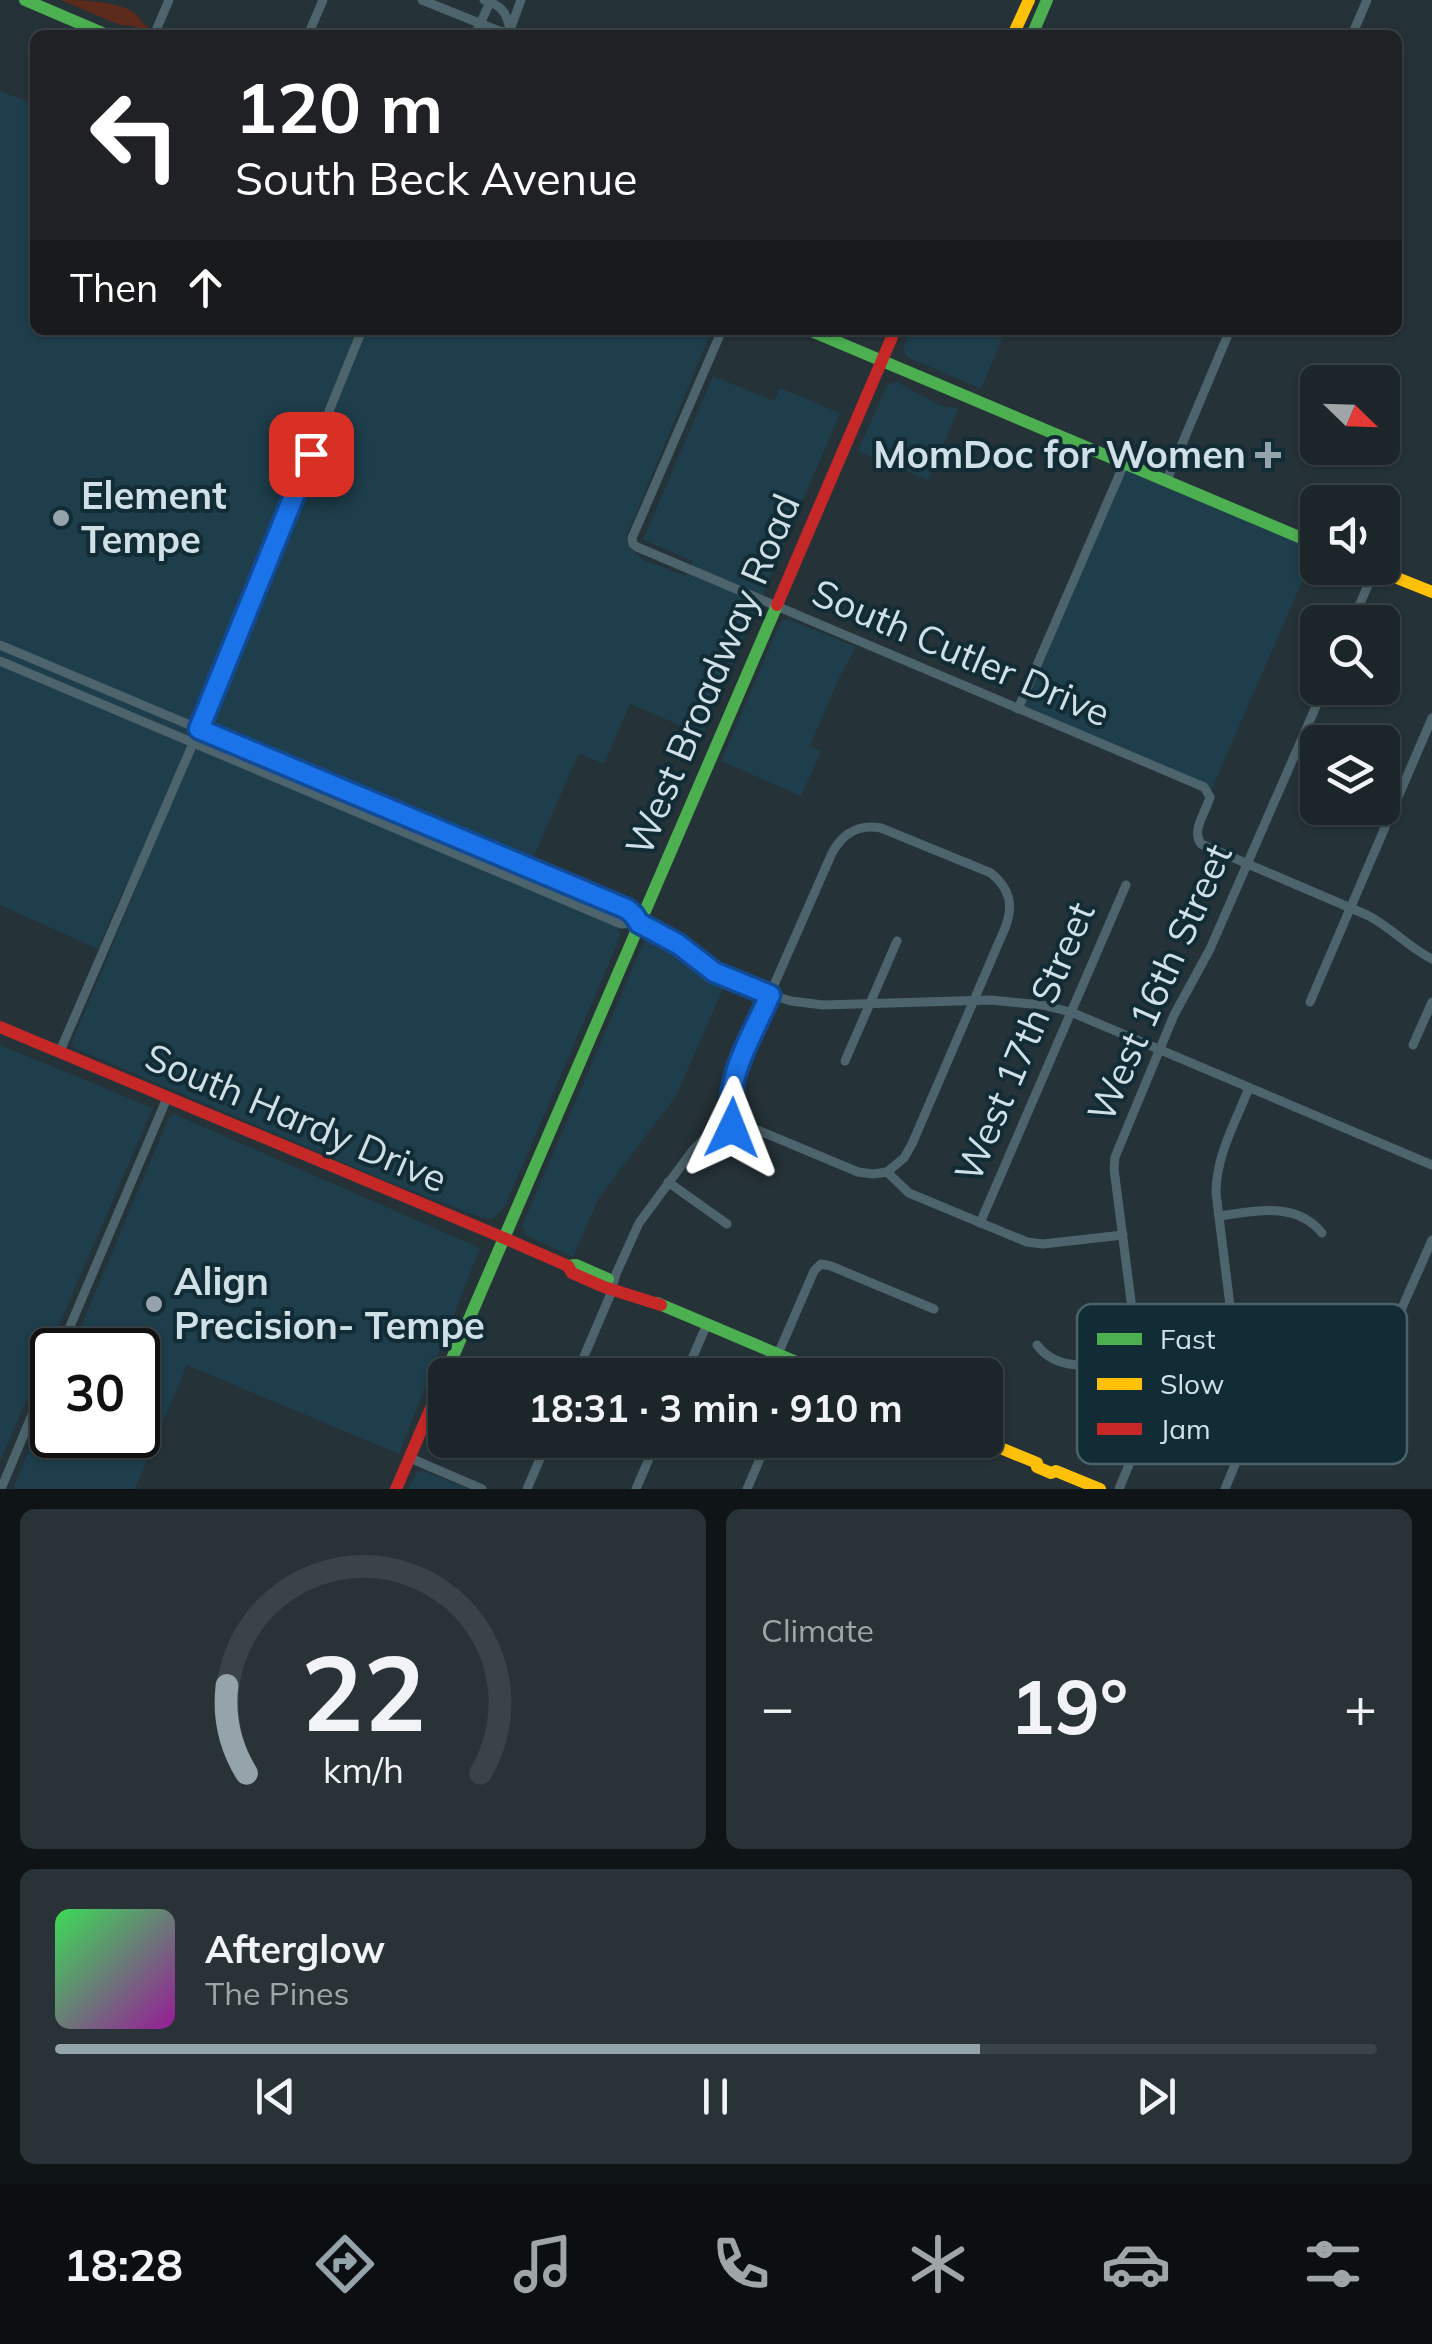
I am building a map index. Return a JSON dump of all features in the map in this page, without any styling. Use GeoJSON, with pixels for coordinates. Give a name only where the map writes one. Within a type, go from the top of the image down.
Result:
{"type":"FeatureCollection","features":[{"type":"Feature","properties":{"kind":"main road"},"geometry":{"type":"LineString","coordinates":[[25,0],[94,30]]}},
{"type":"Feature","properties":{"kind":"main road"},"geometry":{"type":"LineString","coordinates":[[1015,30],[1028,0]]}},
{"type":"Feature","properties":{"kind":"main road"},"geometry":{"type":"LineString","coordinates":[[1034,30],[1047,0]]}},
{"type":"Feature","properties":{"kind":"main road"},"geometry":{"type":"LineString","coordinates":[[820,335],[1300,538]]}},
{"type":"Feature","properties":{"kind":"main road","name":"West Broadway Road"},"geometry":{"type":"LineString","coordinates":[[452,1358],[893,335]]}},
{"type":"Feature","properties":{"kind":"main road"},"geometry":{"type":"LineString","coordinates":[[1400,579],[1432,592]]}},
{"type":"Feature","properties":{"kind":"main road","name":"South Hardy Drive"},"geometry":{"type":"LineString","coordinates":[[0,1027],[504,1238],[638,1301],[660,1305],[783,1358]]}},
{"type":"Feature","properties":{"kind":"main road","name":"West Broadway Road"},"geometry":{"type":"LineString","coordinates":[[396,1489],[428,1415]]}},
{"type":"Feature","properties":{"kind":"main road"},"geometry":{"type":"LineString","coordinates":[[1003,1449],[1037,1464],[1040,1461],[1100,1489]]}},
{"type":"Feature","properties":{"kind":"street"},"geometry":{"type":"LineString","coordinates":[[156,30],[169,0]]}},
{"type":"Feature","properties":{"kind":"street"},"geometry":{"type":"LineString","coordinates":[[310,30],[323,0]]}},
{"type":"Feature","properties":{"kind":"street"},"geometry":{"type":"LineString","coordinates":[[422,0],[497,30]]}},
{"type":"Feature","properties":{"kind":"street"},"geometry":{"type":"LineString","coordinates":[[477,30],[488,0],[507,15],[511,30]]}},
{"type":"Feature","properties":{"kind":"street"},"geometry":{"type":"LineString","coordinates":[[513,30],[521,0]]}},
{"type":"Feature","properties":{"kind":"street"},"geometry":{"type":"LineString","coordinates":[[1354,30],[1367,0]]}},
{"type":"Feature","properties":{"kind":"street"},"geometry":{"type":"LineString","coordinates":[[60,1051],[199,729],[360,335]]}},
{"type":"Feature","properties":{"kind":"street","name":"South Cutler Drive"},"geometry":{"type":"LineString","coordinates":[[720,335],[632,538],[633,544],[1200,785],[1210,793],[1197,839],[1204,846],[1247,864]]}},
{"type":"Feature","properties":{"kind":"street"},"geometry":{"type":"LineString","coordinates":[[1166,482],[1228,335]]}},
{"type":"Feature","properties":{"kind":"street"},"geometry":{"type":"LineString","coordinates":[[1018,709],[1124,464]]}},
{"type":"Feature","properties":{"kind":"street"},"geometry":{"type":"LineString","coordinates":[[0,645],[627,909],[639,923],[678,944],[714,972],[770,995],[810,1004],[1024,1002],[1071,1012],[1432,1165]]}},
{"type":"Feature","properties":{"kind":"street"},"geometry":{"type":"LineString","coordinates":[[0,661],[621,924],[639,923]]}},
{"type":"Feature","properties":{"kind":"street","name":"West 16th Street"},"geometry":{"type":"LineString","coordinates":[[1131,1304],[1115,1157],[1183,996],[1207,956],[1317,705]]}},
{"type":"Feature","properties":{"kind":"street"},"geometry":{"type":"LineString","coordinates":[[1310,1002],[1432,718]]}},
{"type":"Feature","properties":{"kind":"street"},"geometry":{"type":"LineString","coordinates":[[583,1358],[640,1223],[698,1144],[717,1132],[748,1128],[858,1172],[888,1172],[898,1164],[908,1152],[1008,922],[1013,890],[984,870],[875,826],[854,825],[832,853],[732,1083],[732,1128]]}},
{"type":"Feature","properties":{"kind":"street"},"geometry":{"type":"LineString","coordinates":[[1247,864],[1380,922],[1432,959]]}},
{"type":"Feature","properties":{"kind":"street","name":"West 17th Street"},"geometry":{"type":"LineString","coordinates":[[980,1223],[1126,885]]}},
{"type":"Feature","properties":{"kind":"street"},"geometry":{"type":"LineString","coordinates":[[846,1060],[897,941]]}},
{"type":"Feature","properties":{"kind":"street"},"geometry":{"type":"LineString","coordinates":[[1413,1045],[1432,1002]]}},
{"type":"Feature","properties":{"kind":"street"},"geometry":{"type":"LineString","coordinates":[[1230,1304],[1216,1186],[1219,1163],[1249,1088]]}},
{"type":"Feature","properties":{"kind":"street"},"geometry":{"type":"LineString","coordinates":[[69,1328],[167,1098]]}},
{"type":"Feature","properties":{"kind":"street"},"geometry":{"type":"LineString","coordinates":[[888,1172],[909,1193],[1027,1242],[1123,1235]]}},
{"type":"Feature","properties":{"kind":"street"},"geometry":{"type":"LineString","coordinates":[[668,1182],[727,1224]]}},
{"type":"Feature","properties":{"kind":"street"},"geometry":{"type":"LineString","coordinates":[[1219,1216],[1282,1210],[1306,1218],[1322,1233]]}},
{"type":"Feature","properties":{"kind":"street"},"geometry":{"type":"LineString","coordinates":[[1404,1304],[1432,1240]]}},
{"type":"Feature","properties":{"kind":"street"},"geometry":{"type":"LineString","coordinates":[[778,1354],[821,1264],[934,1309]]}},
{"type":"Feature","properties":{"kind":"street"},"geometry":{"type":"LineString","coordinates":[[693,1358],[707,1324]]}},
{"type":"Feature","properties":{"kind":"street"},"geometry":{"type":"LineString","coordinates":[[1037,1345],[1051,1360],[1077,1364]]}},
{"type":"Feature","properties":{"kind":"street"},"geometry":{"type":"LineString","coordinates":[[1,1489],[30,1420]]}},
{"type":"Feature","properties":{"kind":"street"},"geometry":{"type":"LineString","coordinates":[[410,1458],[482,1489]]}},
{"type":"Feature","properties":{"kind":"street"},"geometry":{"type":"LineString","coordinates":[[527,1489],[540,1458]]}},
{"type":"Feature","properties":{"kind":"street"},"geometry":{"type":"LineString","coordinates":[[636,1489],[649,1458]]}},
{"type":"Feature","properties":{"kind":"street"},"geometry":{"type":"LineString","coordinates":[[747,1489],[760,1458]]}},
{"type":"Feature","properties":{"kind":"street","name":"West 16th Street"},"geometry":{"type":"LineString","coordinates":[[1119,1489],[1129,1464]]}},
{"type":"Feature","properties":{"kind":"street"},"geometry":{"type":"LineString","coordinates":[[1225,1489],[1234,1464]]}},
{"type":"Feature","properties":{"kind":"shaded area"},"geometry":{"type":"Polygon","coordinates":[[[61,0],[117,5],[133,12],[150,28],[120,25],[61,0]]]}},
{"type":"Feature","properties":{"kind":"shaded area"},"geometry":{"type":"Polygon","coordinates":[[[0,91],[30,103],[30,335],[710,335],[627,535],[627,544],[643,560],[686,576],[693,561],[643,540],[713,376],[774,401],[780,388],[840,413],[703,735],[630,704],[604,764],[579,753],[530,865],[475,843],[468,862],[614,924],[620,937],[506,1204],[493,1219],[394,1184],[74,1048],[72,1042],[137,886],[126,883],[98,949],[0,905],[0,91]]]}},
{"type":"Feature","properties":{"kind":"shaded area"},"geometry":{"type":"Polygon","coordinates":[[[908,335],[1004,335],[981,389],[907,357],[903,349],[908,335]]]}},
{"type":"Feature","properties":{"kind":"shaded area"},"geometry":{"type":"Polygon","coordinates":[[[897,382],[941,406],[959,408],[928,480],[858,451],[886,387],[897,382]]]}},
{"type":"Feature","properties":{"kind":"shaded area"},"geometry":{"type":"Polygon","coordinates":[[[1124,464],[1300,541],[1301,585],[1210,793],[1018,709],[1124,464]]]}},
{"type":"Feature","properties":{"kind":"shaded area"},"geometry":{"type":"Polygon","coordinates":[[[788,619],[856,647],[810,746],[821,751],[801,796],[721,761],[779,626],[788,619]]]}},
{"type":"Feature","properties":{"kind":"shaded area"},"geometry":{"type":"Polygon","coordinates":[[[653,937],[705,973],[726,982],[676,1096],[599,1198],[573,1257],[527,1236],[522,1226],[643,944],[653,937]]]}},
{"type":"Feature","properties":{"kind":"shaded area"},"geometry":{"type":"Polygon","coordinates":[[[0,1045],[153,1108],[58,1328],[30,1328],[30,1392],[0,1461],[0,1045]]]}},
{"type":"Feature","properties":{"kind":"shaded area"},"geometry":{"type":"Polygon","coordinates":[[[174,1114],[480,1248],[437,1358],[428,1358],[428,1380],[399,1454],[187,1365],[160,1429],[160,1328],[80,1328],[169,1117],[174,1114]]]}},
{"type":"Feature","properties":{"kind":"shaded area"},"geometry":{"type":"Polygon","coordinates":[[[30,1448],[30,1458],[148,1458],[135,1489],[13,1489],[30,1448]]]}},
{"type":"Feature","properties":{"kind":"shaded area"},"geometry":{"type":"Polygon","coordinates":[[[417,1472],[469,1489],[408,1489],[417,1472]]]}},
{"type":"Feature","properties":{"kind":"traffic: fast"},"geometry":{"type":"LineString","coordinates":[[25,0],[95,30]]}},
{"type":"Feature","properties":{"kind":"traffic: fast"},"geometry":{"type":"LineString","coordinates":[[1034,30],[1047,0]]}},
{"type":"Feature","properties":{"kind":"traffic: fast"},"geometry":{"type":"LineString","coordinates":[[821,335],[1300,537]]}},
{"type":"Feature","properties":{"kind":"traffic: fast"},"geometry":{"type":"LineString","coordinates":[[452,1358],[777,605]]}},
{"type":"Feature","properties":{"kind":"traffic: fast"},"geometry":{"type":"LineString","coordinates":[[568,1266],[576,1265],[608,1279]]}},
{"type":"Feature","properties":{"kind":"traffic: fast"},"geometry":{"type":"LineString","coordinates":[[657,1303],[787,1358]]}},
{"type":"Feature","properties":{"kind":"traffic: slow"},"geometry":{"type":"LineString","coordinates":[[1015,30],[1029,0]]}},
{"type":"Feature","properties":{"kind":"traffic: slow"},"geometry":{"type":"LineString","coordinates":[[1400,579],[1432,592]]}},
{"type":"Feature","properties":{"kind":"traffic: slow"},"geometry":{"type":"LineString","coordinates":[[1003,1449],[1051,1473],[1056,1471],[1100,1489]]}},
{"type":"Feature","properties":{"kind":"traffic: jam"},"geometry":{"type":"LineString","coordinates":[[777,605],[893,335]]}},
{"type":"Feature","properties":{"kind":"traffic: jam"},"geometry":{"type":"LineString","coordinates":[[0,1027],[504,1238],[568,1266],[572,1273],[604,1287],[661,1305]]}},
{"type":"Feature","properties":{"kind":"traffic: jam"},"geometry":{"type":"LineString","coordinates":[[396,1489],[428,1415]]}},
{"type":"Feature","properties":{"kind":"place","name":"MomDoc for Women"},"geometry":{"type":"Point","coordinates":[1268,455]}},
{"type":"Feature","properties":{"kind":"place","name":"Element Tempe"},"geometry":{"type":"Point","coordinates":[61,518]}},
{"type":"Feature","properties":{"kind":"place","name":"Align Precision- Tempe"},"geometry":{"type":"Point","coordinates":[154,1304]}},
{"type":"Feature","properties":{"kind":"route"},"geometry":{"type":"LineString","coordinates":[[311,454],[199,729],[627,909],[639,923],[678,944],[714,972],[770,995],[732,1083],[732,1128]]}}]}
